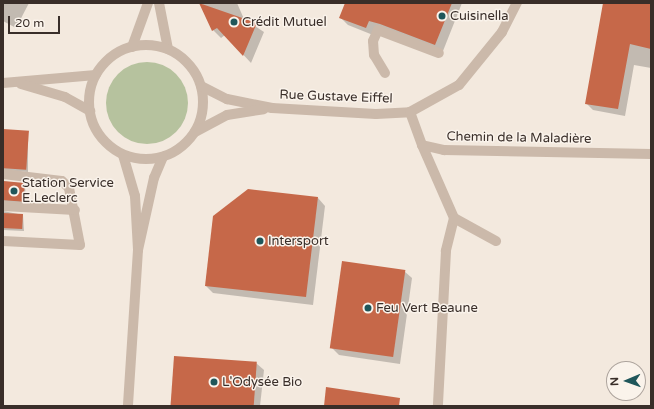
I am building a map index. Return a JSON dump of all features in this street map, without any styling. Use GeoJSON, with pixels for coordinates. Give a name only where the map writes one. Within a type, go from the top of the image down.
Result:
{"type":"FeatureCollection","features":[{"type":"Feature","properties":{"kind":"street"},"geometry":{"type":"LineString","coordinates":[[132,47],[148,3]]}},
{"type":"Feature","properties":{"kind":"street"},"geometry":{"type":"LineString","coordinates":[[159,3],[168,50]]}},
{"type":"Feature","properties":{"kind":"street","name":"Rue Gustave Eiffel"},"geometry":{"type":"LineString","coordinates":[[201,86],[227,99],[272,108],[376,114],[410,112],[458,86],[502,32],[517,3]]}},
{"type":"Feature","properties":{"kind":"street"},"geometry":{"type":"LineString","coordinates":[[385,73],[374,55],[373,41],[378,30],[439,53]]}},
{"type":"Feature","properties":{"kind":"street"},"geometry":{"type":"LineString","coordinates":[[150,45],[168,50],[183,58],[201,86],[201,117],[195,132],[181,147],[163,157],[150,159],[123,155],[101,137],[90,111],[90,92],[96,75],[118,53],[132,47],[150,45]]}},
{"type":"Feature","properties":{"kind":"street"},"geometry":{"type":"LineString","coordinates":[[3,83],[21,84],[96,75]]}},
{"type":"Feature","properties":{"kind":"street"},"geometry":{"type":"LineString","coordinates":[[21,84],[65,97],[90,111]]}},
{"type":"Feature","properties":{"kind":"street","name":"Rue Gustave Eiffel"},"geometry":{"type":"LineString","coordinates":[[195,132],[227,114],[272,108]]}},
{"type":"Feature","properties":{"kind":"street"},"geometry":{"type":"LineString","coordinates":[[410,112],[422,145],[454,218],[446,251],[438,406]]}},
{"type":"Feature","properties":{"kind":"street","name":"Chemin de la Maladière"},"geometry":{"type":"LineString","coordinates":[[422,145],[444,150],[651,154]]}},
{"type":"Feature","properties":{"kind":"street"},"geometry":{"type":"LineString","coordinates":[[123,155],[136,196],[138,250],[128,406]]}},
{"type":"Feature","properties":{"kind":"street"},"geometry":{"type":"LineString","coordinates":[[138,250],[154,178],[163,157]]}},
{"type":"Feature","properties":{"kind":"street"},"geometry":{"type":"LineString","coordinates":[[3,174],[62,181],[69,188],[75,210],[80,245],[3,241]]}},
{"type":"Feature","properties":{"kind":"street"},"geometry":{"type":"LineString","coordinates":[[3,206],[75,210]]}},
{"type":"Feature","properties":{"kind":"street"},"geometry":{"type":"LineString","coordinates":[[454,218],[496,241]]}},
{"type":"Feature","properties":{"kind":"green space"},"geometry":{"type":"Polygon","coordinates":[[[139,62],[155,62],[170,69],[181,80],[188,95],[188,111],[185,119],[176,132],[163,141],[155,144],[139,144],[124,137],[113,126],[106,111],[106,95],[113,80],[124,69],[139,62]]]}},
{"type":"Feature","properties":{"kind":"building"},"geometry":{"type":"Polygon","coordinates":[[[199,3],[257,23],[243,56],[217,28],[212,31],[199,3]]]}},
{"type":"Feature","properties":{"kind":"building"},"geometry":{"type":"Polygon","coordinates":[[[345,3],[452,3],[435,45],[380,24],[369,21],[366,28],[339,18],[345,3]]]}},
{"type":"Feature","properties":{"kind":"building"},"geometry":{"type":"Polygon","coordinates":[[[603,3],[651,3],[651,49],[630,44],[618,109],[585,104],[603,3]]]}},
{"type":"Feature","properties":{"kind":"building"},"geometry":{"type":"Polygon","coordinates":[[[3,129],[29,131],[26,170],[3,168],[3,129]]]}},
{"type":"Feature","properties":{"kind":"building"},"geometry":{"type":"Polygon","coordinates":[[[3,181],[25,183],[23,202],[3,200],[3,181]]]}},
{"type":"Feature","properties":{"kind":"building"},"geometry":{"type":"Polygon","coordinates":[[[248,189],[318,197],[306,297],[205,286],[213,216],[248,189]]]}},
{"type":"Feature","properties":{"kind":"building"},"geometry":{"type":"Polygon","coordinates":[[[3,213],[23,214],[22,229],[3,228],[3,213]]]}},
{"type":"Feature","properties":{"kind":"building"},"geometry":{"type":"Polygon","coordinates":[[[342,261],[405,270],[393,357],[330,348],[342,261]]]}},
{"type":"Feature","properties":{"kind":"building"},"geometry":{"type":"Polygon","coordinates":[[[174,356],[257,362],[254,406],[171,406],[174,356]]]}},
{"type":"Feature","properties":{"kind":"building"},"geometry":{"type":"Polygon","coordinates":[[[326,387],[400,398],[399,406],[324,406],[326,387]]]}},
{"type":"Feature","properties":{"kind":"place","name":"Cuisinella"},"geometry":{"type":"Point","coordinates":[442,16]}},
{"type":"Feature","properties":{"kind":"place","name":"Crédit Mutuel"},"geometry":{"type":"Point","coordinates":[234,22]}},
{"type":"Feature","properties":{"kind":"place","name":"Station Service E.Leclerc"},"geometry":{"type":"Point","coordinates":[14,191]}},
{"type":"Feature","properties":{"kind":"place","name":"Intersport"},"geometry":{"type":"Point","coordinates":[260,241]}},
{"type":"Feature","properties":{"kind":"place","name":"Feu Vert Beaune"},"geometry":{"type":"Point","coordinates":[368,308]}},
{"type":"Feature","properties":{"kind":"place","name":"L'Odysée Bio"},"geometry":{"type":"Point","coordinates":[214,382]}}]}
